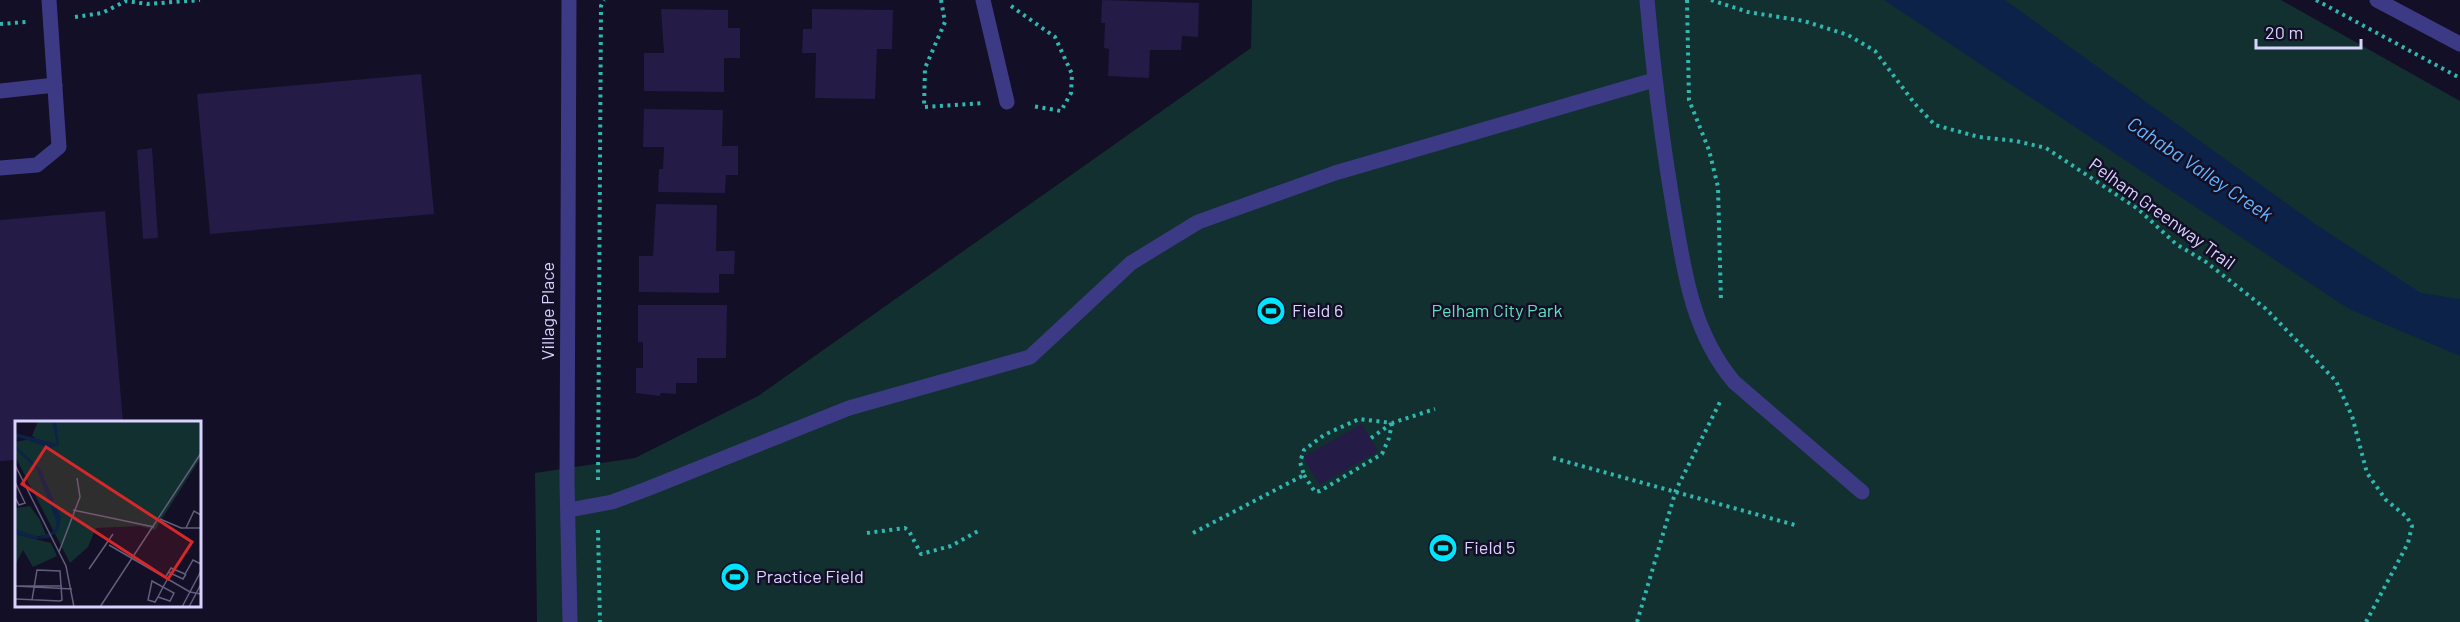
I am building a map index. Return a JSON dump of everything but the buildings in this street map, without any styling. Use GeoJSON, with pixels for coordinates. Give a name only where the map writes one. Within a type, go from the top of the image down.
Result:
{"type":"FeatureCollection","features":[{"type":"Feature","properties":{"kind":"street"},"geometry":{"type":"LineString","coordinates":[[0,168],[37,165],[59,147],[49,0]]}},
{"type":"Feature","properties":{"kind":"street","name":"Village Place"},"geometry":{"type":"LineString","coordinates":[[569,0],[570,622]]}},
{"type":"Feature","properties":{"kind":"street"},"geometry":{"type":"LineString","coordinates":[[983,0],[1007,102]]}},
{"type":"Feature","properties":{"kind":"street"},"geometry":{"type":"LineString","coordinates":[[1647,0],[1654,80],[1687,292],[1703,331],[1721,366],[1734,382],[1862,492]]}},
{"type":"Feature","properties":{"kind":"street"},"geometry":{"type":"LineString","coordinates":[[2377,0],[2460,44]]}},
{"type":"Feature","properties":{"kind":"street"},"geometry":{"type":"LineString","coordinates":[[569,510],[647,489],[849,408],[1030,357],[1131,263],[1198,222],[1335,173],[1654,80]]}},
{"type":"Feature","properties":{"kind":"street"},"geometry":{"type":"LineString","coordinates":[[0,91],[55,85]]}},
{"type":"Feature","properties":{"kind":"path"},"geometry":{"type":"LineString","coordinates":[[0,24],[102,13],[126,1],[147,4],[200,0]]}},
{"type":"Feature","properties":{"kind":"path"},"geometry":{"type":"LineString","coordinates":[[600,622],[598,504],[601,6],[604,0]]}},
{"type":"Feature","properties":{"kind":"path","name":"Pelham Greenway Trail"},"geometry":{"type":"LineString","coordinates":[[1711,0],[1748,12],[1804,21],[1848,35],[1875,51],[1935,125],[1978,137],[2016,141],[2046,148],[2138,209],[2176,244],[2206,261],[2266,309],[2336,381],[2352,416],[2367,473],[2386,500],[2407,517],[2412,526],[2408,543],[2366,622]]}},
{"type":"Feature","properties":{"kind":"path"},"geometry":{"type":"LineString","coordinates":[[2316,0],[2460,78]]}},
{"type":"Feature","properties":{"kind":"path"},"geometry":{"type":"LineString","coordinates":[[1371,438],[1392,423],[1435,409]]}},
{"type":"Feature","properties":{"kind":"path"},"geometry":{"type":"LineString","coordinates":[[1359,419],[1392,423],[1382,454],[1320,491],[1315,492],[1310,488],[1300,462],[1304,450],[1324,435],[1359,419]]}},
{"type":"Feature","properties":{"kind":"path"},"geometry":{"type":"LineString","coordinates":[[1553,458],[1676,490],[1796,525]]}},
{"type":"Feature","properties":{"kind":"path"},"geometry":{"type":"LineString","coordinates":[[1193,533],[1304,475]]}},
{"type":"Feature","properties":{"kind":"path"},"geometry":{"type":"LineString","coordinates":[[867,533],[905,528],[909,531],[921,554],[951,546],[980,530]]}},
{"type":"Feature","properties":{"kind":"green space","name":"Pelham City Park"},"geometry":{"type":"Polygon","coordinates":[[[1252,0],[2281,0],[2460,101],[2460,622],[537,622],[535,473],[635,458],[758,396],[1251,48],[1252,0]]]}},
{"type":"Feature","properties":{"kind":"water","name":"Cahaba Valley Creek"},"geometry":{"type":"Polygon","coordinates":[[[1884,0],[2005,0],[2315,224],[2421,293],[2460,299],[2460,356],[2349,309],[1884,0]]]}},
{"type":"Feature","properties":{"kind":"place","name":"Field 6"},"geometry":{"type":"Point","coordinates":[1271,311]}},
{"type":"Feature","properties":{"kind":"place","name":"Field 5"},"geometry":{"type":"Point","coordinates":[1443,548]}},
{"type":"Feature","properties":{"kind":"place","name":"Practice Field"},"geometry":{"type":"Point","coordinates":[735,577]}}]}
